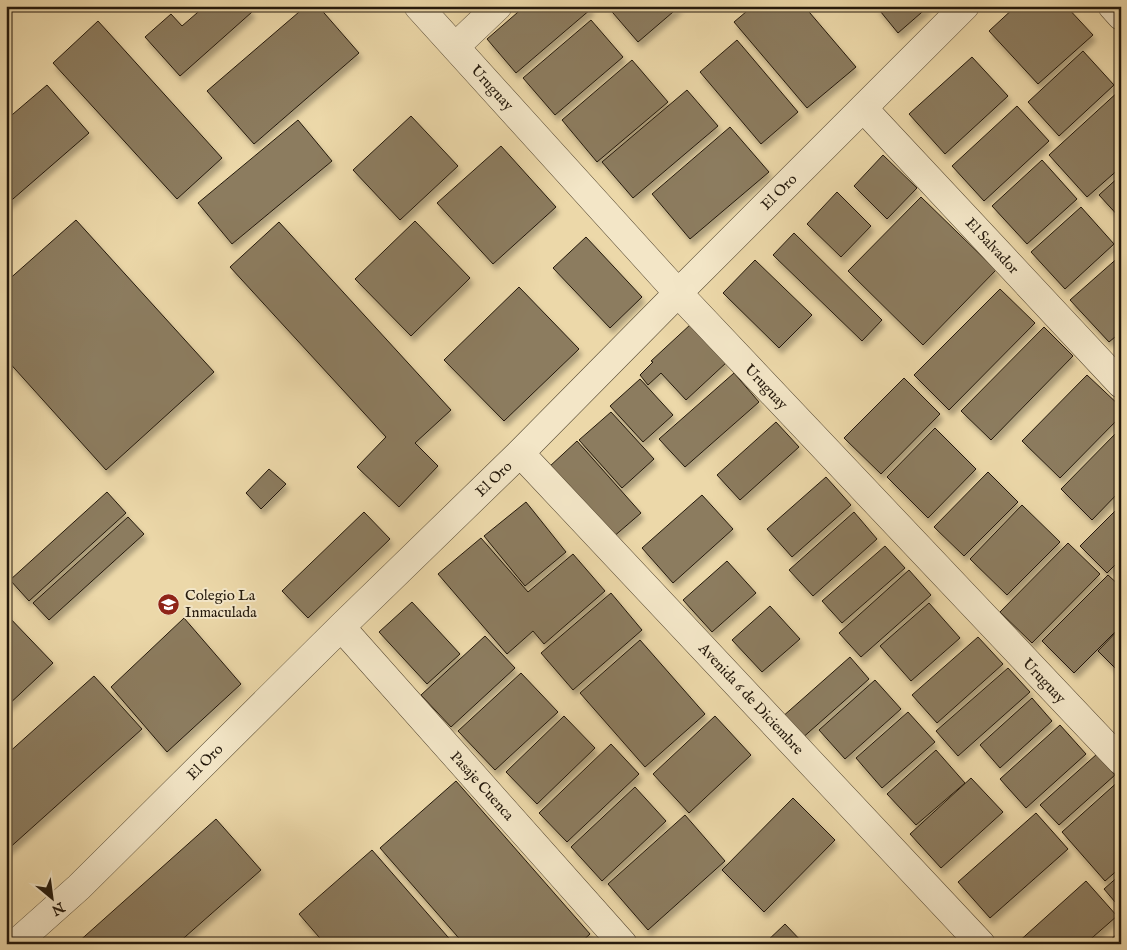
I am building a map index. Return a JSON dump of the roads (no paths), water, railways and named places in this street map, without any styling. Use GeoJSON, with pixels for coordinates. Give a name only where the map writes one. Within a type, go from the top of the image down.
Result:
{"type":"FeatureCollection","features":[{"type":"Feature","properties":{"kind":"street","name":"Uruguay"},"geometry":{"type":"LineString","coordinates":[[418,6],[678,293],[1121,762]]}},
{"type":"Feature","properties":{"kind":"street"},"geometry":{"type":"LineString","coordinates":[[455,47],[498,6]]}},
{"type":"Feature","properties":{"kind":"street","name":"El Oro"},"geometry":{"type":"LineString","coordinates":[[15,944],[79,887],[341,627],[520,454],[965,6]]}},
{"type":"Feature","properties":{"kind":"street"},"geometry":{"type":"LineString","coordinates":[[1112,6],[1121,16]]}},
{"type":"Feature","properties":{"kind":"street","name":"El Salvador"},"geometry":{"type":"LineString","coordinates":[[863,108],[1121,384]]}},
{"type":"Feature","properties":{"kind":"street","name":"Avenida 6 de Diciembre"},"geometry":{"type":"LineString","coordinates":[[520,454],[981,944]]}},
{"type":"Feature","properties":{"kind":"street","name":"Pasaje Cuenca"},"geometry":{"type":"LineString","coordinates":[[341,627],[623,944]]}},
{"type":"Feature","properties":{"kind":"place","name":"Colegio La Inmaculada"},"geometry":{"type":"Point","coordinates":[169,604]}}]}
